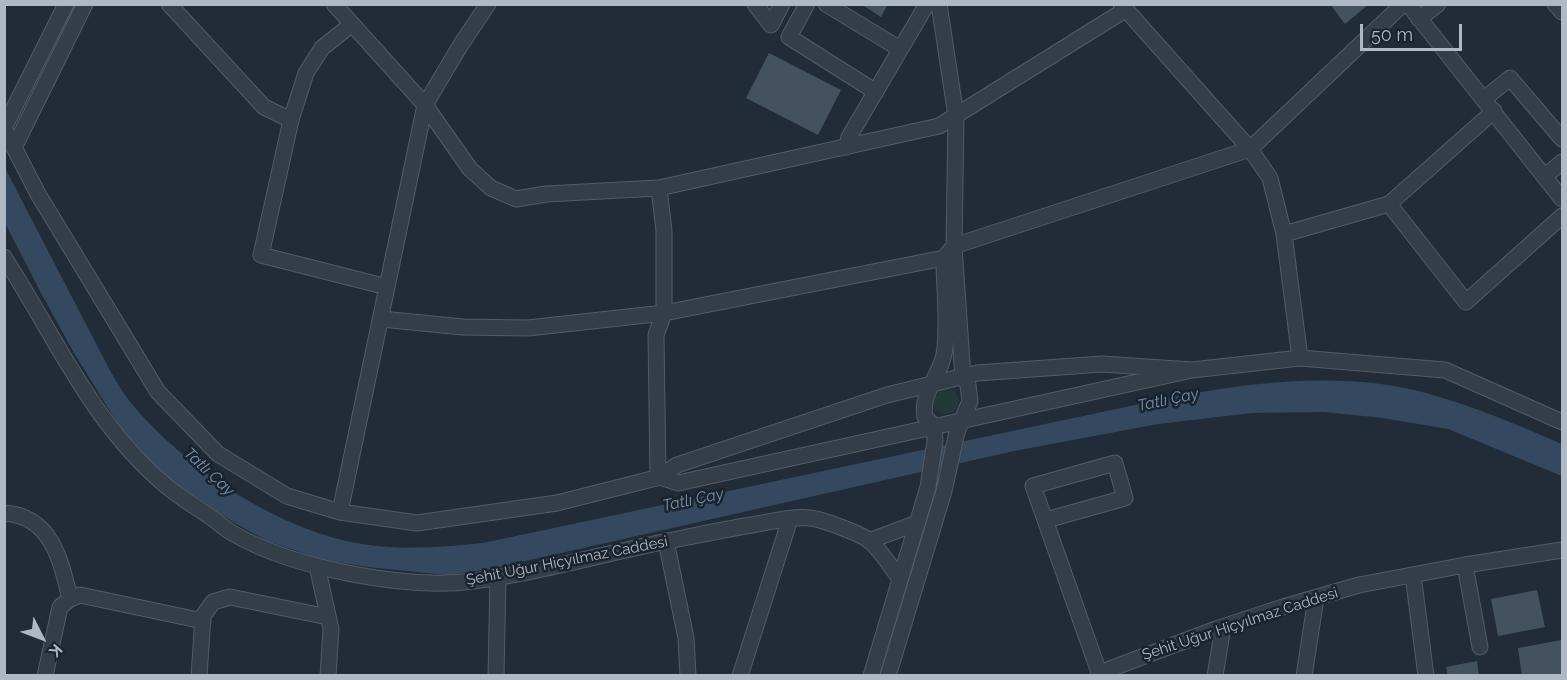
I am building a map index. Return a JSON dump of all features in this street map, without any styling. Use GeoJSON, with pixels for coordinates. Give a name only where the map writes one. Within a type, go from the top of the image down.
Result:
{"type":"FeatureCollection","features":[{"type":"Feature","properties":{"kind":"street"},"geometry":{"type":"LineString","coordinates":[[66,4],[4,128],[38,194],[158,392],[218,454],[287,496],[340,512],[417,523],[558,503],[659,478],[677,465],[887,395],[977,373],[1102,363],[1192,370]]}},
{"type":"Feature","properties":{"kind":"street"},"geometry":{"type":"LineString","coordinates":[[14,147],[85,4]]}},
{"type":"Feature","properties":{"kind":"street"},"geometry":{"type":"LineString","coordinates":[[169,4],[264,107],[291,120]]}},
{"type":"Feature","properties":{"kind":"street"},"geometry":{"type":"LineString","coordinates":[[334,4],[425,105],[470,170],[490,188],[516,198],[546,194],[659,188],[939,126],[1123,7],[1250,149],[1270,178],[1284,234],[1300,358]]}},
{"type":"Feature","properties":{"kind":"street"},"geometry":{"type":"LineString","coordinates":[[340,512],[425,105],[488,4]]}},
{"type":"Feature","properties":{"kind":"street"},"geometry":{"type":"LineString","coordinates":[[755,4],[771,24],[782,4]]}},
{"type":"Feature","properties":{"kind":"street"},"geometry":{"type":"LineString","coordinates":[[807,4],[789,37],[876,92]]}},
{"type":"Feature","properties":{"kind":"street"},"geometry":{"type":"LineString","coordinates":[[826,4],[900,49]]}},
{"type":"Feature","properties":{"kind":"street"},"geometry":{"type":"LineString","coordinates":[[847,147],[849,137],[927,4]]}},
{"type":"Feature","properties":{"kind":"street"},"geometry":{"type":"LineString","coordinates":[[888,675],[948,475],[959,427],[970,401],[968,385],[963,377],[954,246],[956,116],[939,4]]}},
{"type":"Feature","properties":{"kind":"street"},"geometry":{"type":"LineString","coordinates":[[381,319],[463,327],[528,328],[664,313],[944,258],[954,246],[1250,149],[1403,4]]}},
{"type":"Feature","properties":{"kind":"street"},"geometry":{"type":"LineString","coordinates":[[1408,4],[1563,199]]}},
{"type":"Feature","properties":{"kind":"street"},"geometry":{"type":"LineString","coordinates":[[1419,18],[1438,4]]}},
{"type":"Feature","properties":{"kind":"street"},"geometry":{"type":"LineString","coordinates":[[1555,4],[1563,12]]}},
{"type":"Feature","properties":{"kind":"street"},"geometry":{"type":"LineString","coordinates":[[352,24],[322,48],[306,73],[291,120],[261,255],[387,287]]}},
{"type":"Feature","properties":{"kind":"street"},"geometry":{"type":"LineString","coordinates":[[1484,99],[1510,78],[1563,139]]}},
{"type":"Feature","properties":{"kind":"street"},"geometry":{"type":"LineString","coordinates":[[1284,234],[1389,204],[1494,111]]}},
{"type":"Feature","properties":{"kind":"street"},"geometry":{"type":"LineString","coordinates":[[1545,176],[1563,162]]}},
{"type":"Feature","properties":{"kind":"street"},"geometry":{"type":"LineString","coordinates":[[659,188],[664,231],[664,313],[656,335],[659,478]]}},
{"type":"Feature","properties":{"kind":"street"},"geometry":{"type":"LineString","coordinates":[[1389,204],[1466,302],[1563,216]]}},
{"type":"Feature","properties":{"kind":"street","name":"Şehit Uğur Hiçyılmaz Caddesi"},"geometry":{"type":"LineString","coordinates":[[4,257],[86,395],[111,429],[144,466],[190,504],[233,534],[317,566],[387,579],[429,582],[473,581],[666,541],[790,519],[810,518],[831,524],[869,541]]}},
{"type":"Feature","properties":{"kind":"street"},"geometry":{"type":"LineString","coordinates":[[871,675],[929,476],[934,431],[925,417],[924,399],[942,364],[945,348],[944,258]]}},
{"type":"Feature","properties":{"kind":"street"},"geometry":{"type":"LineString","coordinates":[[659,478],[678,483],[959,427],[1192,370],[1300,358],[1445,370],[1563,423]]}},
{"type":"Feature","properties":{"kind":"street"},"geometry":{"type":"LineString","coordinates":[[1046,520],[1125,498],[1114,463],[1033,486],[1099,675]]}},
{"type":"Feature","properties":{"kind":"street"},"geometry":{"type":"LineString","coordinates":[[4,513],[18,514],[27,518],[50,540],[61,560],[70,599]]}},
{"type":"Feature","properties":{"kind":"street"},"geometry":{"type":"LineString","coordinates":[[740,675],[790,519]]}},
{"type":"Feature","properties":{"kind":"street"},"geometry":{"type":"LineString","coordinates":[[900,579],[869,541],[917,523]]}},
{"type":"Feature","properties":{"kind":"street"},"geometry":{"type":"LineString","coordinates":[[666,541],[686,639],[688,675]]}},
{"type":"Feature","properties":{"kind":"street","name":"Şehit Uğur Hiçyılmaz Caddesi"},"geometry":{"type":"LineString","coordinates":[[1099,675],[1223,627],[1359,585],[1563,550]]}},
{"type":"Feature","properties":{"kind":"street"},"geometry":{"type":"LineString","coordinates":[[1465,565],[1480,647]]}},
{"type":"Feature","properties":{"kind":"street"},"geometry":{"type":"LineString","coordinates":[[317,566],[331,629],[328,675]]}},
{"type":"Feature","properties":{"kind":"street"},"geometry":{"type":"LineString","coordinates":[[1413,575],[1426,675]]}},
{"type":"Feature","properties":{"kind":"street"},"geometry":{"type":"LineString","coordinates":[[496,675],[498,576]]}},
{"type":"Feature","properties":{"kind":"street"},"geometry":{"type":"LineString","coordinates":[[45,675],[60,607],[70,599],[80,596],[203,621]]}},
{"type":"Feature","properties":{"kind":"street"},"geometry":{"type":"LineString","coordinates":[[199,675],[203,616],[213,602],[230,597],[328,617]]}},
{"type":"Feature","properties":{"kind":"street"},"geometry":{"type":"LineString","coordinates":[[1304,675],[1316,598]]}},
{"type":"Feature","properties":{"kind":"street"},"geometry":{"type":"LineString","coordinates":[[1215,675],[1223,627]]}},
{"type":"Feature","properties":{"kind":"street"},"geometry":{"type":"LineString","coordinates":[[1134,675],[1138,658]]}},
{"type":"Feature","properties":{"kind":"green space"},"geometry":{"type":"Polygon","coordinates":[[[946,388],[955,392],[959,401],[955,410],[946,414],[937,410],[933,401],[937,392],[946,388]]]}},
{"type":"Feature","properties":{"kind":"water","name":"Tatlı Çay"},"geometry":{"type":"Polygon","coordinates":[[[4,166],[112,375],[131,403],[153,428],[208,474],[238,495],[270,513],[336,538],[369,545],[426,547],[483,543],[1173,397],[1236,387],[1300,381],[1363,382],[1395,386],[1444,398],[1478,410],[1562,444],[1562,476],[1448,429],[1383,418],[1324,412],[1252,413],[1158,424],[1014,451],[490,569],[446,575],[324,560],[267,541],[233,522],[169,479],[153,465],[121,429],[74,353],[5,223],[4,166]]]}},
{"type":"Feature","properties":{"kind":"building"},"geometry":{"type":"Polygon","coordinates":[[[861,4],[888,4],[881,17],[861,4]]]}},
{"type":"Feature","properties":{"kind":"building"},"geometry":{"type":"Polygon","coordinates":[[[1330,4],[1369,4],[1345,24],[1330,4]]]}},
{"type":"Feature","properties":{"kind":"building"},"geometry":{"type":"Polygon","coordinates":[[[769,53],[841,90],[818,135],[746,98],[769,53]]]}},
{"type":"Feature","properties":{"kind":"building"},"geometry":{"type":"Polygon","coordinates":[[[1537,590],[1545,627],[1498,636],[1491,599],[1537,590]]]}},
{"type":"Feature","properties":{"kind":"building"},"geometry":{"type":"Polygon","coordinates":[[[1562,640],[1562,676],[1522,676],[1518,648],[1562,640]]]}},
{"type":"Feature","properties":{"kind":"building"},"geometry":{"type":"Polygon","coordinates":[[[1477,661],[1479,676],[1448,676],[1446,667],[1477,661]]]}}]}
